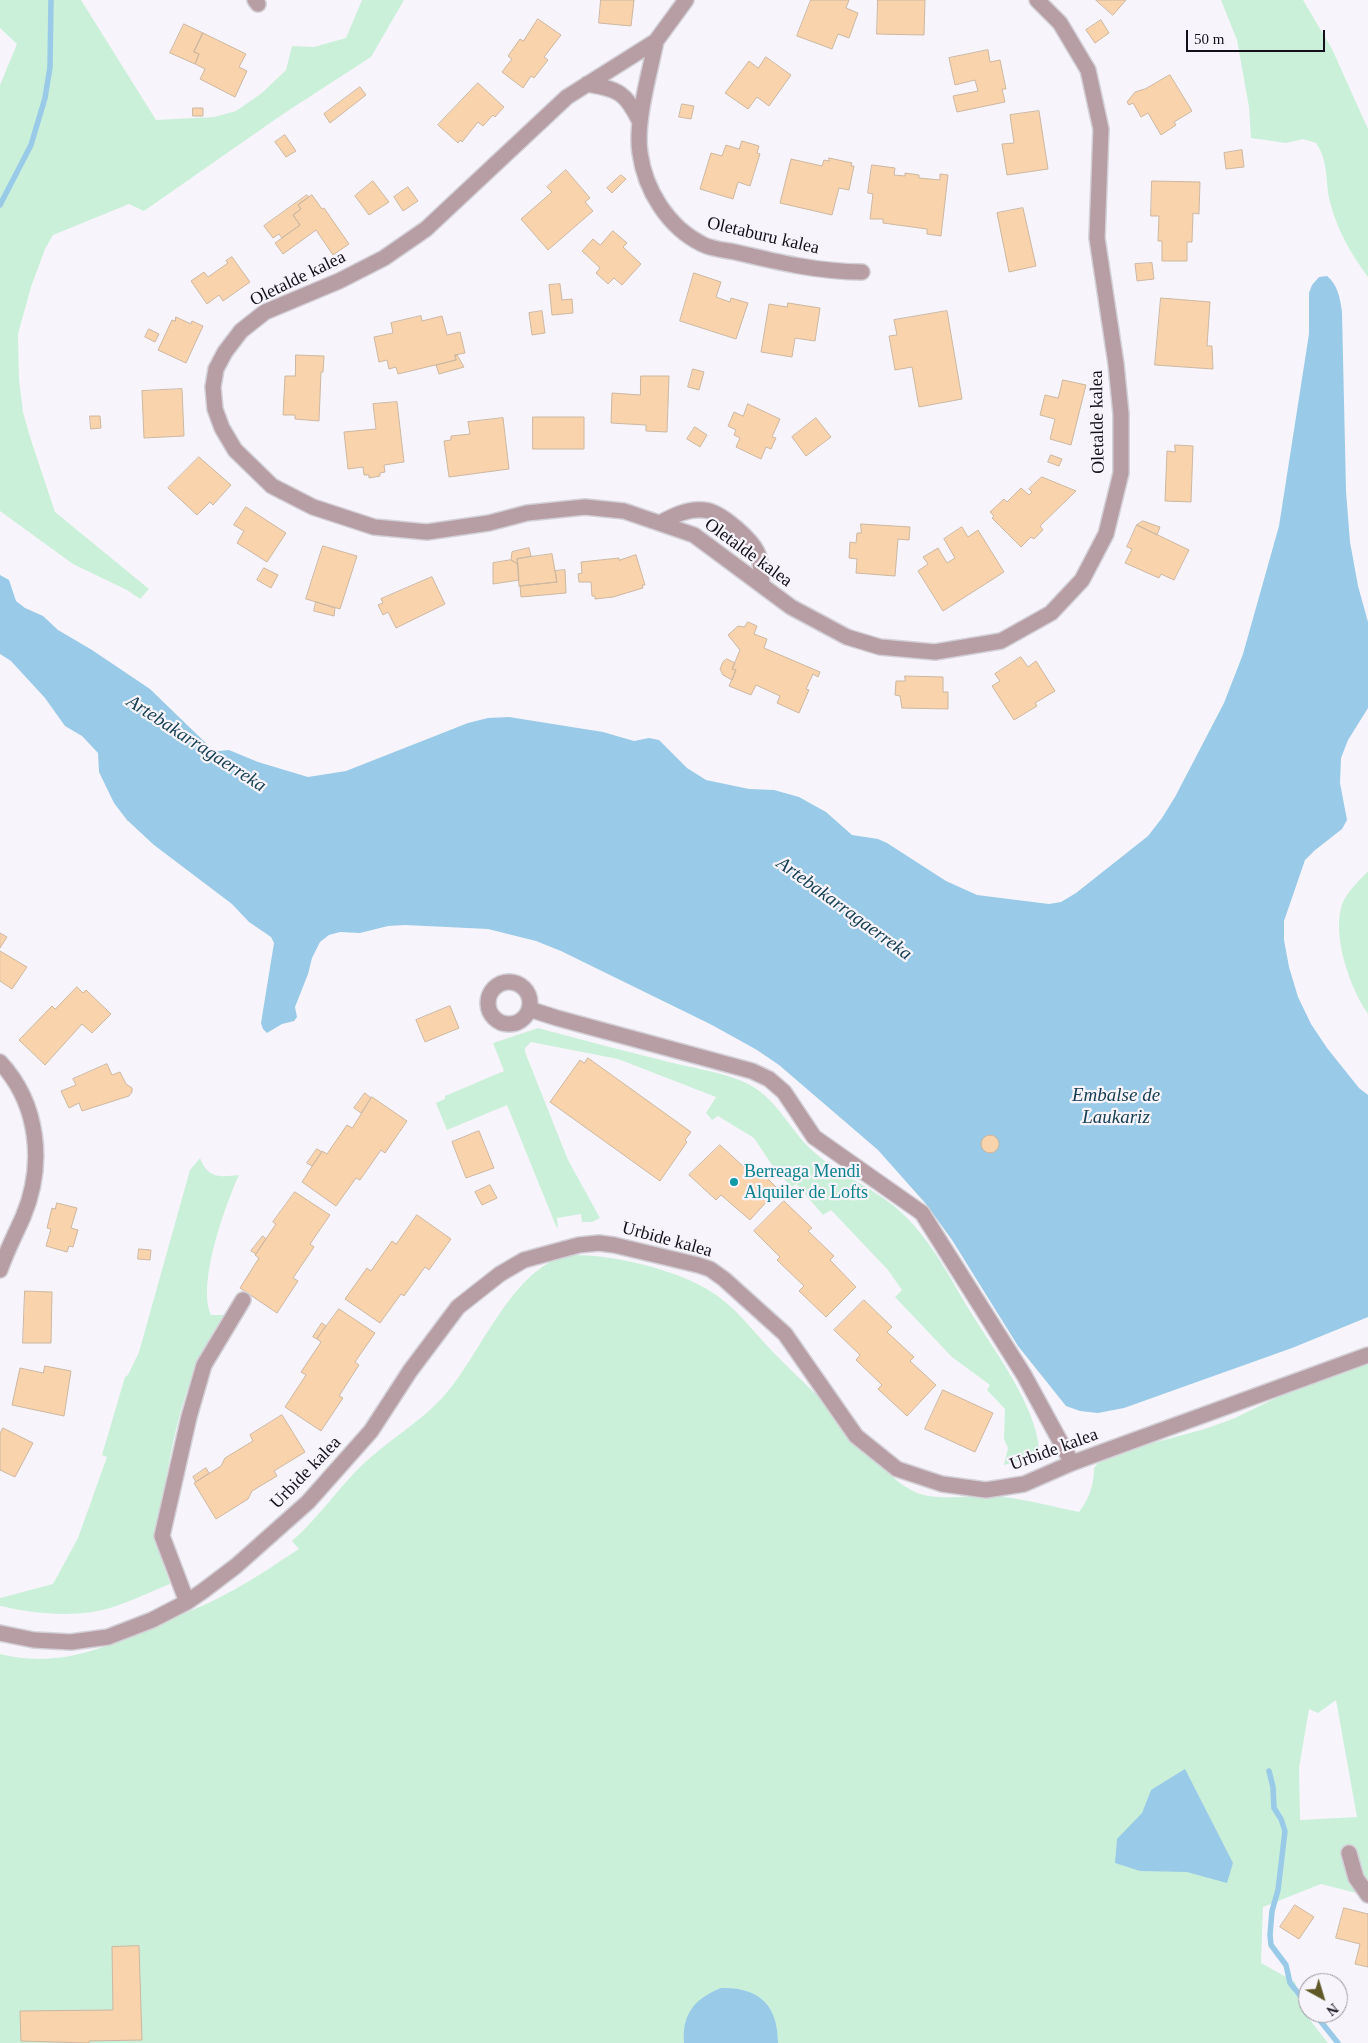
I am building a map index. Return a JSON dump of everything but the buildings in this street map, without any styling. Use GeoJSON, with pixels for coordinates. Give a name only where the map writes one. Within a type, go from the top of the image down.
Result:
{"type":"FeatureCollection","features":[{"type":"Feature","properties":{"kind":"street","name":"Oletalde kalea"},"geometry":{"type":"LineString","coordinates":[[686,0],[656,41],[567,97],[426,229],[384,258],[339,281],[265,312],[241,331],[225,352],[216,369],[213,386],[214,409],[222,428],[235,450],[272,486],[313,507],[374,527],[427,532],[489,523],[527,513],[585,507],[624,511],[694,535],[791,607],[847,637],[880,647],[935,652],[1001,641],[1051,613],[1082,580],[1106,534],[1121,472],[1121,414],[1110,317],[1097,238],[1101,128],[1088,70],[1060,23],[1037,0]]}},
{"type":"Feature","properties":{"kind":"street","name":"Oletaburu kalea"},"geometry":{"type":"LineString","coordinates":[[656,41],[640,122],[639,153],[653,196],[674,224],[702,245],[779,262],[841,272],[862,272]]}},
{"type":"Feature","properties":{"kind":"street"},"geometry":{"type":"LineString","coordinates":[[588,84],[618,91],[631,104],[640,122]]}},
{"type":"Feature","properties":{"kind":"street"},"geometry":{"type":"LineString","coordinates":[[660,523],[684,512],[705,510],[714,513],[753,544],[759,557],[762,584]]}},
{"type":"Feature","properties":{"kind":"street"},"geometry":{"type":"LineString","coordinates":[[529,1009],[752,1071],[774,1083],[788,1097],[814,1137],[922,1213],[1024,1375],[1072,1463]]}},
{"type":"Feature","properties":{"kind":"street"},"geometry":{"type":"LineString","coordinates":[[0,1062],[26,1101],[36,1137],[37,1156],[24,1216],[7,1250],[0,1270]]}},
{"type":"Feature","properties":{"kind":"street","name":"Urbide kalea"},"geometry":{"type":"LineString","coordinates":[[0,1633],[34,1640],[71,1642],[108,1637],[142,1624],[187,1602],[236,1566],[308,1502],[371,1431],[410,1371],[458,1307],[500,1274],[524,1260],[579,1245],[614,1244],[710,1269],[724,1279],[785,1334],[856,1436],[892,1466],[904,1473],[942,1484],[986,1490],[1024,1484],[1072,1463],[1368,1355]]}},
{"type":"Feature","properties":{"kind":"street"},"geometry":{"type":"LineString","coordinates":[[187,1602],[162,1536],[186,1425],[204,1365],[243,1300]]}},
{"type":"Feature","properties":{"kind":"street"},"geometry":{"type":"LineString","coordinates":[[1349,1853],[1356,1878],[1368,1895]]}},
{"type":"Feature","properties":{"kind":"green space"},"geometry":{"type":"Polygon","coordinates":[[[0,0],[81,0],[156,120],[214,117],[236,111],[262,93],[286,70],[292,46],[314,47],[346,38],[362,0],[404,0],[371,57],[283,114],[144,211],[129,204],[53,235],[45,249],[31,287],[18,334],[19,380],[23,412],[55,512],[149,589],[140,599],[127,590],[73,564],[0,511],[0,85],[17,44],[0,28],[0,0]]]}},
{"type":"Feature","properties":{"kind":"green space"},"geometry":{"type":"Polygon","coordinates":[[[1221,0],[1303,0],[1332,49],[1368,129],[1368,277],[1350,251],[1336,222],[1328,194],[1323,157],[1316,143],[1303,139],[1286,143],[1251,138],[1249,107],[1237,40],[1221,0]]]}},
{"type":"Feature","properties":{"kind":"green space"},"geometry":{"type":"Polygon","coordinates":[[[1368,871],[1368,1014],[1349,977],[1341,948],[1339,920],[1345,898],[1368,871]]]}},
{"type":"Feature","properties":{"kind":"green space"},"geometry":{"type":"Polygon","coordinates":[[[538,1028],[722,1074],[750,1085],[769,1099],[814,1152],[836,1169],[894,1206],[923,1237],[940,1261],[1022,1396],[1036,1432],[1039,1449],[1030,1458],[1004,1465],[1008,1448],[1004,1439],[1005,1409],[987,1390],[990,1385],[952,1357],[895,1297],[902,1290],[888,1270],[831,1210],[823,1215],[796,1184],[792,1187],[776,1171],[754,1138],[718,1116],[712,1120],[706,1113],[716,1097],[618,1059],[531,1042],[525,1048],[525,1052],[568,1160],[600,1218],[592,1222],[582,1222],[581,1214],[557,1218],[558,1228],[507,1105],[447,1130],[436,1103],[445,1099],[445,1096],[504,1071],[493,1043],[538,1028]]]}},
{"type":"Feature","properties":{"kind":"green space"},"geometry":{"type":"Polygon","coordinates":[[[200,1158],[207,1170],[215,1175],[239,1175],[214,1245],[208,1284],[208,1301],[211,1315],[225,1315],[212,1334],[202,1354],[185,1396],[165,1486],[160,1517],[159,1547],[170,1584],[116,1606],[87,1613],[43,1613],[0,1606],[0,1598],[53,1584],[78,1538],[107,1457],[102,1455],[125,1377],[128,1375],[139,1352],[190,1170],[200,1158]]]}},
{"type":"Feature","properties":{"kind":"green space"},"geometry":{"type":"Polygon","coordinates":[[[571,1255],[588,1255],[628,1261],[688,1279],[719,1297],[735,1311],[836,1415],[875,1459],[901,1484],[911,1490],[921,1494],[944,1497],[1004,1497],[1079,1512],[1090,1492],[1094,1468],[1098,1463],[1149,1444],[1205,1429],[1235,1418],[1317,1378],[1368,1356],[1368,1896],[1321,1884],[1263,1907],[1261,1963],[1295,1982],[1298,1997],[1298,2023],[1312,2023],[1328,2043],[0,2043],[0,1654],[43,1659],[63,1657],[83,1653],[122,1640],[234,1590],[299,1549],[292,1541],[361,1466],[423,1416],[443,1397],[457,1380],[499,1314],[532,1275],[550,1262],[571,1255]],[[1336,1700],[1318,1713],[1309,1709],[1299,1768],[1300,1820],[1357,1817],[1336,1700]]]}},
{"type":"Feature","properties":{"kind":"water","name":"Embalse de Laukariz"},"geometry":{"type":"Polygon","coordinates":[[[1327,276],[1336,288],[1342,312],[1346,491],[1350,542],[1358,586],[1368,622],[1368,708],[1348,740],[1341,758],[1340,783],[1347,820],[1342,829],[1305,860],[1284,921],[1284,940],[1289,967],[1298,997],[1311,1024],[1327,1048],[1359,1088],[1368,1095],[1368,1317],[1292,1348],[1124,1408],[1098,1413],[1080,1411],[1066,1406],[1018,1346],[952,1240],[926,1204],[878,1150],[779,1065],[757,1050],[712,1025],[561,951],[536,941],[488,929],[405,925],[388,926],[360,933],[340,932],[329,935],[320,942],[312,958],[295,1007],[297,1017],[294,1021],[282,1024],[267,1033],[261,1023],[274,943],[271,937],[249,922],[232,904],[154,845],[127,820],[114,803],[99,772],[98,753],[82,736],[65,726],[45,698],[11,661],[0,654],[0,575],[9,580],[16,601],[25,608],[43,616],[58,630],[92,650],[150,689],[213,750],[229,750],[258,762],[308,777],[346,771],[468,723],[488,718],[509,717],[603,732],[634,741],[649,738],[659,740],[687,768],[706,780],[749,789],[774,790],[799,797],[826,812],[852,835],[878,839],[887,843],[946,881],[977,895],[1049,904],[1061,902],[1076,893],[1148,836],[1175,797],[1224,703],[1243,654],[1279,526],[1309,334],[1309,293],[1312,285],[1319,277],[1327,276]]]}},
{"type":"Feature","properties":{"kind":"water"},"geometry":{"type":"Polygon","coordinates":[[[1185,1769],[1233,1863],[1227,1883],[1187,1872],[1140,1871],[1115,1863],[1117,1839],[1142,1813],[1151,1790],[1185,1769]]]}},
{"type":"Feature","properties":{"kind":"water"},"geometry":{"type":"Polygon","coordinates":[[[721,1988],[746,1991],[764,2001],[774,2018],[778,2043],[684,2043],[685,2024],[692,2009],[704,1997],[721,1988]]]}},
{"type":"Feature","properties":{"kind":"waterway","name":"Artebakarragaerreka"},"geometry":{"type":"LineString","coordinates":[[0,205],[31,145],[45,98],[50,67],[51,0]]}},
{"type":"Feature","properties":{"kind":"waterway","name":"Artebakarragaerreka"},"geometry":{"type":"LineString","coordinates":[[1269,1771],[1273,1787],[1274,1808],[1281,1819],[1285,1831],[1278,1890],[1272,1911],[1271,1945],[1286,1965],[1290,1983],[1298,1993]]}},
{"type":"Feature","properties":{"kind":"waterway","name":"Artebakarragaerreka"},"geometry":{"type":"LineString","coordinates":[[1322,2023],[1338,2043]]}},
{"type":"Feature","properties":{"kind":"place","name":"Berreaga Mendi Alquiler de Lofts"},"geometry":{"type":"Point","coordinates":[734,1182]}}]}
